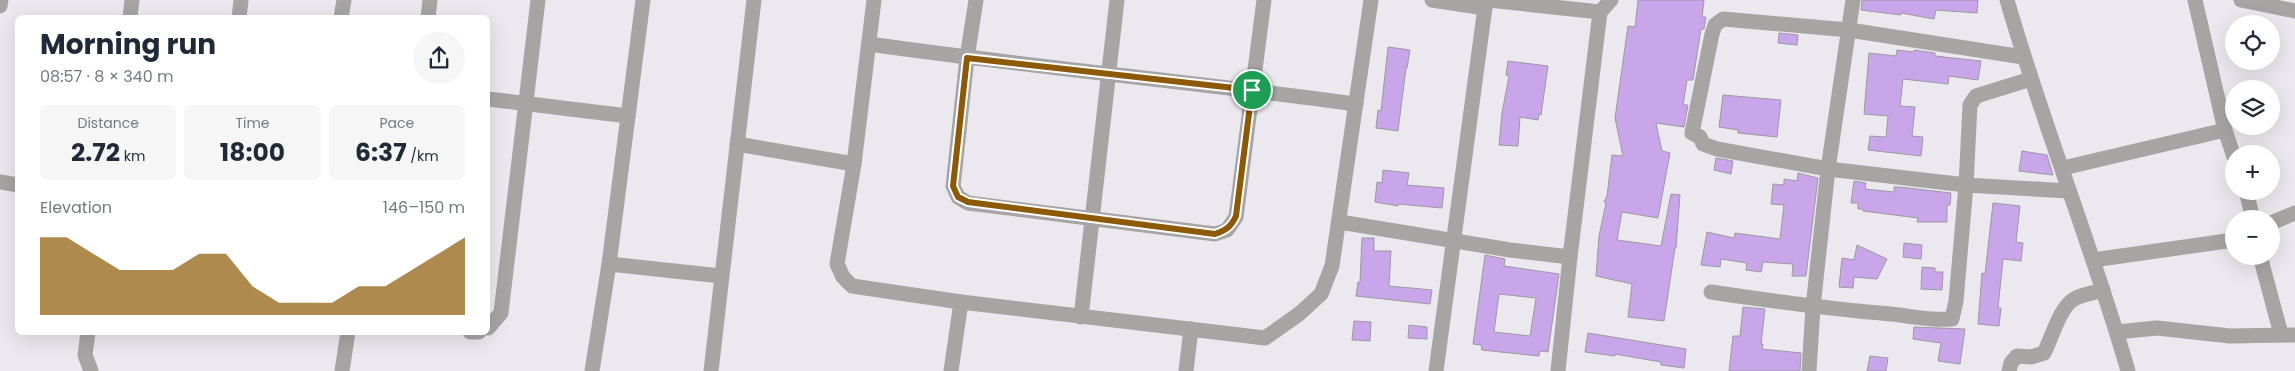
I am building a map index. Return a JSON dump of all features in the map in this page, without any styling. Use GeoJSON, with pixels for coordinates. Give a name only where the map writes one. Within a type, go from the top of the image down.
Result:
{"type":"FeatureCollection","features":[{"type":"Feature","properties":{"kind":"street"},"geometry":{"type":"LineString","coordinates":[[0,6],[1,0]]}},
{"type":"Feature","properties":{"kind":"street"},"geometry":{"type":"LineString","coordinates":[[130,15],[132,0]]}},
{"type":"Feature","properties":{"kind":"street"},"geometry":{"type":"LineString","coordinates":[[239,15],[241,0]]}},
{"type":"Feature","properties":{"kind":"street"},"geometry":{"type":"LineString","coordinates":[[342,15],[344,0]]}},
{"type":"Feature","properties":{"kind":"street"},"geometry":{"type":"LineString","coordinates":[[428,15],[430,0]]}},
{"type":"Feature","properties":{"kind":"street"},"geometry":{"type":"LineString","coordinates":[[490,326],[501,313],[538,0]]}},
{"type":"Feature","properties":{"kind":"street"},"geometry":{"type":"LineString","coordinates":[[592,371],[609,264],[643,0]]}},
{"type":"Feature","properties":{"kind":"street"},"geometry":{"type":"LineString","coordinates":[[711,371],[754,0]]}},
{"type":"Feature","properties":{"kind":"street"},"geometry":{"type":"LineString","coordinates":[[874,0],[854,164],[837,264],[843,277],[852,286],[960,302],[1265,338],[1299,314],[1321,294],[1332,266],[1340,222],[1370,0]]}},
{"type":"Feature","properties":{"kind":"street"},"geometry":{"type":"LineString","coordinates":[[976,0],[967,58],[953,186],[958,197],[968,202],[1094,220],[1215,234],[1227,230],[1236,216],[1264,0]]}},
{"type":"Feature","properties":{"kind":"street"},"geometry":{"type":"LineString","coordinates":[[1082,317],[1117,0]]}},
{"type":"Feature","properties":{"kind":"street"},"geometry":{"type":"LineString","coordinates":[[1432,0],[1600,12]]}},
{"type":"Feature","properties":{"kind":"street"},"geometry":{"type":"LineString","coordinates":[[1558,371],[1600,12],[1611,0]]}},
{"type":"Feature","properties":{"kind":"street"},"geometry":{"type":"LineString","coordinates":[[1809,371],[1813,307],[1828,169],[1853,0]]}},
{"type":"Feature","properties":{"kind":"street"},"geometry":{"type":"LineString","coordinates":[[2007,0],[2023,57],[2063,168],[2068,191],[2093,260],[2128,371]]}},
{"type":"Feature","properties":{"kind":"street"},"geometry":{"type":"LineString","coordinates":[[2196,0],[2224,130],[2230,145]]}},
{"type":"Feature","properties":{"kind":"street"},"geometry":{"type":"LineString","coordinates":[[2241,0],[2295,11]]}},
{"type":"Feature","properties":{"kind":"street"},"geometry":{"type":"LineString","coordinates":[[1436,371],[1487,3]]}},
{"type":"Feature","properties":{"kind":"street"},"geometry":{"type":"LineString","coordinates":[[2023,57],[1849,30],[1723,19],[1718,21],[1712,34],[1692,133],[1700,137],[1703,144],[1717,149],[1828,169],[1966,185],[2068,191]]}},
{"type":"Feature","properties":{"kind":"street"},"geometry":{"type":"LineString","coordinates":[[869,44],[967,58],[1252,90],[1356,104]]}},
{"type":"Feature","properties":{"kind":"street"},"geometry":{"type":"LineString","coordinates":[[1711,292],[1813,307],[1917,316],[1936,321],[1952,319],[1956,301],[1966,185],[1970,104],[1976,96],[2031,79]]}},
{"type":"Feature","properties":{"kind":"street"},"geometry":{"type":"LineString","coordinates":[[490,99],[628,116]]}},
{"type":"Feature","properties":{"kind":"street"},"geometry":{"type":"LineString","coordinates":[[2063,168],[2224,130]]}},
{"type":"Feature","properties":{"kind":"street"},"geometry":{"type":"LineString","coordinates":[[737,144],[854,164]]}},
{"type":"Feature","properties":{"kind":"street"},"geometry":{"type":"LineString","coordinates":[[0,182],[15,184]]}},
{"type":"Feature","properties":{"kind":"street"},"geometry":{"type":"LineString","coordinates":[[2280,219],[2295,213]]}},
{"type":"Feature","properties":{"kind":"street"},"geometry":{"type":"LineString","coordinates":[[1340,222],[1454,241],[1570,257]]}},
{"type":"Feature","properties":{"kind":"street"},"geometry":{"type":"LineString","coordinates":[[2093,260],[2225,241]]}},
{"type":"Feature","properties":{"kind":"street"},"geometry":{"type":"LineString","coordinates":[[609,264],[721,276]]}},
{"type":"Feature","properties":{"kind":"street"},"geometry":{"type":"LineString","coordinates":[[2117,332],[2157,328],[2230,336],[2288,335],[2263,265]]}},
{"type":"Feature","properties":{"kind":"street"},"geometry":{"type":"LineString","coordinates":[[2009,371],[2011,364],[2018,356],[2031,357],[2044,354],[2054,335],[2061,313],[2074,299],[2103,290]]}},
{"type":"Feature","properties":{"kind":"street"},"geometry":{"type":"LineString","coordinates":[[951,371],[960,302]]}},
{"type":"Feature","properties":{"kind":"street"},"geometry":{"type":"LineString","coordinates":[[1186,371],[1191,329]]}},
{"type":"Feature","properties":{"kind":"street"},"geometry":{"type":"LineString","coordinates":[[88,335],[85,355],[91,371]]}},
{"type":"Feature","properties":{"kind":"street"},"geometry":{"type":"LineString","coordinates":[[342,371],[348,335]]}},
{"type":"Feature","properties":{"kind":"building"},"geometry":{"type":"Polygon","coordinates":[[[1638,0],[1704,0],[1702,17],[1706,17],[1704,29],[1701,29],[1693,80],[1687,80],[1683,105],[1688,105],[1684,127],[1656,123],[1662,151],[1670,153],[1658,218],[1622,212],[1617,240],[1661,246],[1671,194],[1680,195],[1676,248],[1664,321],[1628,317],[1632,284],[1596,276],[1599,236],[1606,203],[1604,202],[1607,196],[1612,155],[1623,156],[1615,118],[1628,26],[1635,27],[1638,0]]]}},
{"type":"Feature","properties":{"kind":"building"},"geometry":{"type":"Polygon","coordinates":[[[1862,0],[1978,0],[1977,13],[1936,10],[1934,19],[1901,13],[1901,15],[1861,10],[1862,0]]]}},
{"type":"Feature","properties":{"kind":"building"},"geometry":{"type":"Polygon","coordinates":[[[1779,33],[1798,35],[1797,45],[1778,43],[1779,33]]]}},
{"type":"Feature","properties":{"kind":"building"},"geometry":{"type":"Polygon","coordinates":[[[1388,47],[1410,50],[1398,131],[1376,128],[1378,110],[1381,111],[1388,47]]]}},
{"type":"Feature","properties":{"kind":"building"},"geometry":{"type":"Polygon","coordinates":[[[1897,50],[1914,52],[1914,50],[1935,53],[1935,56],[1981,61],[1978,80],[1949,76],[1948,84],[1903,79],[1900,106],[1915,107],[1912,136],[1923,137],[1921,156],[1868,150],[1870,136],[1886,137],[1888,116],[1864,114],[1869,53],[1896,56],[1897,50]]]}},
{"type":"Feature","properties":{"kind":"building"},"geometry":{"type":"Polygon","coordinates":[[[1508,61],[1548,66],[1541,115],[1539,114],[1538,120],[1520,117],[1518,146],[1499,145],[1502,113],[1509,76],[1506,75],[1508,61]]]}},
{"type":"Feature","properties":{"kind":"building"},"geometry":{"type":"Polygon","coordinates":[[[1723,95],[1781,100],[1777,137],[1738,133],[1738,130],[1719,127],[1723,95]]]}},
{"type":"Feature","properties":{"kind":"building"},"geometry":{"type":"Polygon","coordinates":[[[2022,151],[2047,155],[2053,175],[2019,171],[2022,151]]]}},
{"type":"Feature","properties":{"kind":"building"},"geometry":{"type":"Polygon","coordinates":[[[1716,158],[1733,161],[1731,174],[1714,170],[1716,158]]]}},
{"type":"Feature","properties":{"kind":"building"},"geometry":{"type":"Polygon","coordinates":[[[1383,170],[1409,173],[1407,185],[1444,188],[1442,208],[1398,204],[1398,206],[1375,202],[1377,182],[1382,183],[1383,170]]]}},
{"type":"Feature","properties":{"kind":"building"},"geometry":{"type":"Polygon","coordinates":[[[1798,173],[1818,178],[1806,276],[1792,276],[1793,264],[1763,262],[1761,272],[1746,270],[1747,263],[1721,259],[1720,267],[1701,265],[1707,232],[1734,238],[1735,233],[1780,239],[1784,205],[1771,204],[1773,184],[1784,185],[1784,179],[1797,181],[1798,173]]]}},
{"type":"Feature","properties":{"kind":"building"},"geometry":{"type":"Polygon","coordinates":[[[1854,181],[1866,183],[1865,189],[1894,192],[1894,187],[1900,187],[1951,193],[1950,205],[1947,205],[1947,222],[1917,222],[1918,218],[1858,209],[1858,203],[1851,203],[1854,181]]]}},
{"type":"Feature","properties":{"kind":"building"},"geometry":{"type":"Polygon","coordinates":[[[1993,203],[2020,206],[2016,242],[2023,243],[2021,261],[2003,259],[1998,308],[2001,308],[1999,326],[1978,324],[1982,273],[1985,274],[1993,203]]]}},
{"type":"Feature","properties":{"kind":"building"},"geometry":{"type":"Polygon","coordinates":[[[1362,238],[1374,238],[1374,251],[1391,251],[1389,286],[1432,290],[1430,304],[1356,296],[1358,282],[1360,282],[1362,238]]]}},
{"type":"Feature","properties":{"kind":"building"},"geometry":{"type":"Polygon","coordinates":[[[1904,243],[1922,245],[1921,259],[1903,257],[1904,243]]]}},
{"type":"Feature","properties":{"kind":"building"},"geometry":{"type":"Polygon","coordinates":[[[1857,245],[1887,259],[1877,279],[1854,277],[1853,288],[1839,287],[1842,258],[1854,260],[1857,245]]]}},
{"type":"Feature","properties":{"kind":"building"},"geometry":{"type":"Polygon","coordinates":[[[1485,255],[1505,259],[1504,266],[1559,274],[1548,352],[1540,351],[1539,356],[1482,350],[1481,345],[1473,344],[1485,255]],[[1499,294],[1494,332],[1530,336],[1536,298],[1499,294]]]}},
{"type":"Feature","properties":{"kind":"building"},"geometry":{"type":"Polygon","coordinates":[[[1922,267],[1935,268],[1935,272],[1943,272],[1942,290],[1921,289],[1922,267]]]}},
{"type":"Feature","properties":{"kind":"building"},"geometry":{"type":"Polygon","coordinates":[[[1743,307],[1765,309],[1762,349],[1801,353],[1800,371],[1729,371],[1733,336],[1740,336],[1743,307]]]}},
{"type":"Feature","properties":{"kind":"building"},"geometry":{"type":"Polygon","coordinates":[[[1354,321],[1371,322],[1370,341],[1352,340],[1354,321]]]}},
{"type":"Feature","properties":{"kind":"building"},"geometry":{"type":"Polygon","coordinates":[[[1409,325],[1427,327],[1427,339],[1408,338],[1409,325]]]}},
{"type":"Feature","properties":{"kind":"building"},"geometry":{"type":"Polygon","coordinates":[[[1914,327],[1965,329],[1960,364],[1938,361],[1941,343],[1913,339],[1914,327]]]}},
{"type":"Feature","properties":{"kind":"building"},"geometry":{"type":"Polygon","coordinates":[[[1588,333],[1686,349],[1684,368],[1661,365],[1661,362],[1615,354],[1615,356],[1585,352],[1588,333]]]}},
{"type":"Feature","properties":{"kind":"building"},"geometry":{"type":"Polygon","coordinates":[[[1870,356],[1888,358],[1886,371],[1867,371],[1870,356]]]}},
{"type":"Feature","properties":{"kind":"route"},"geometry":{"type":"LineString","coordinates":[[967,58],[1252,90],[1236,216],[1227,230],[1215,234],[1094,220],[968,202],[958,197],[953,186],[967,58]]}}]}
